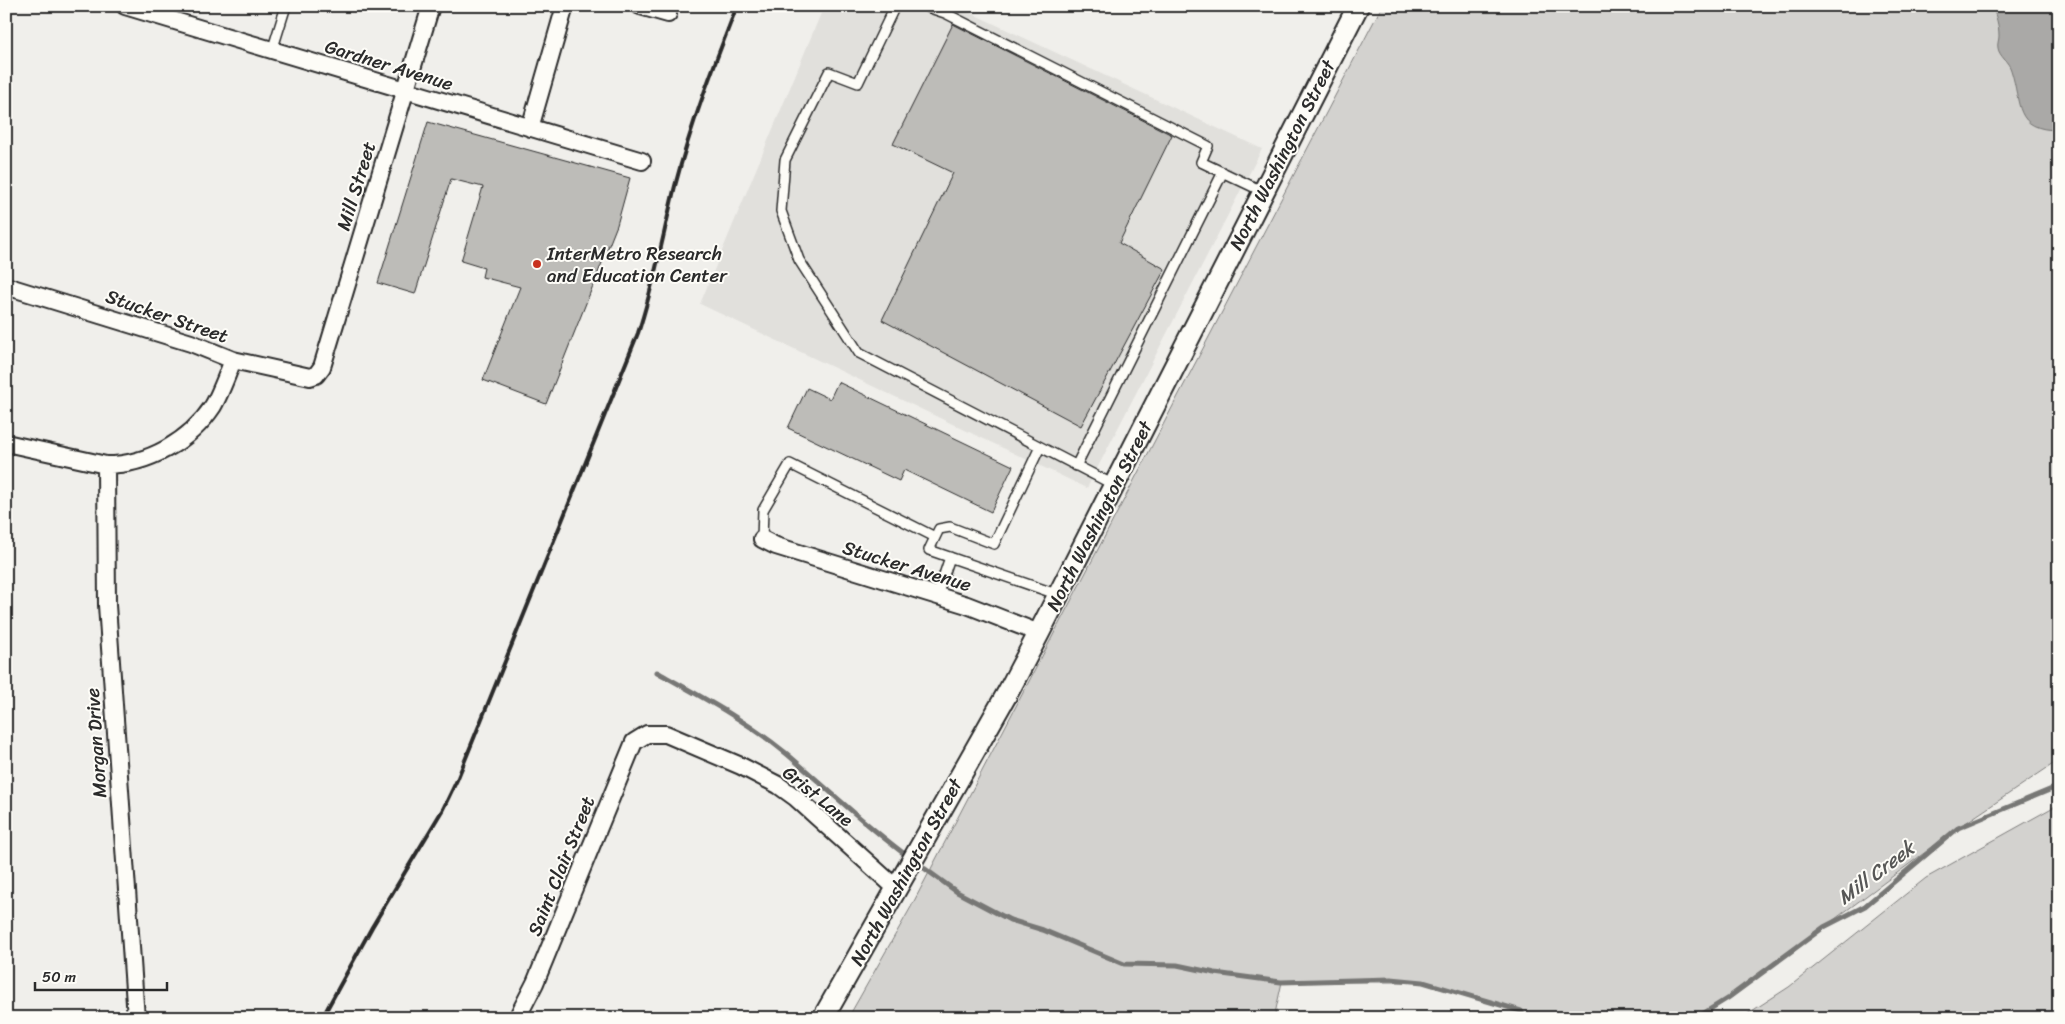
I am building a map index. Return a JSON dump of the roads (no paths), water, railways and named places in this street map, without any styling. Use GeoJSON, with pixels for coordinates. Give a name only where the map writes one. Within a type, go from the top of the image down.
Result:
{"type":"FeatureCollection","features":[{"type":"Feature","properties":{"kind":"street","name":"Gardner Avenue"},"geometry":{"type":"LineString","coordinates":[[125,6],[642,161]]}},
{"type":"Feature","properties":{"kind":"street","name":"Mill Street"},"geometry":{"type":"LineString","coordinates":[[316,375],[322,367],[431,6]]}},
{"type":"Feature","properties":{"kind":"street"},"geometry":{"type":"LineString","coordinates":[[530,128],[565,6]]}},
{"type":"Feature","properties":{"kind":"street"},"geometry":{"type":"LineString","coordinates":[[640,6],[668,14]]}},
{"type":"Feature","properties":{"kind":"street","name":"North Washington Street"},"geometry":{"type":"LineString","coordinates":[[823,1018],[897,889],[1059,595],[1358,6]]}},
{"type":"Feature","properties":{"kind":"street","name":"Stucker Street"},"geometry":{"type":"LineString","coordinates":[[6,286],[192,343],[233,360],[310,377],[316,375]]}},
{"type":"Feature","properties":{"kind":"street"},"geometry":{"type":"LineString","coordinates":[[6,443],[106,464],[122,465],[138,461],[174,444],[188,433],[213,405],[233,360]]}},
{"type":"Feature","properties":{"kind":"street","name":"Morgan Drive"},"geometry":{"type":"LineString","coordinates":[[106,464],[106,605],[136,1018]]}},
{"type":"Feature","properties":{"kind":"street","name":"Stucker Avenue"},"geometry":{"type":"LineString","coordinates":[[762,539],[785,549],[937,596],[1039,632]]}},
{"type":"Feature","properties":{"kind":"street","name":"Grist Lane"},"geometry":{"type":"LineString","coordinates":[[647,734],[666,734],[741,766],[778,785],[796,798],[897,889]]}},
{"type":"Feature","properties":{"kind":"street","name":"Saint Clair Street"},"geometry":{"type":"LineString","coordinates":[[517,1018],[535,983],[634,742],[647,734]]}},
{"type":"Feature","properties":{"kind":"lane"},"geometry":{"type":"LineString","coordinates":[[272,51],[286,6]]}},
{"type":"Feature","properties":{"kind":"lane"},"geometry":{"type":"LineString","coordinates":[[895,6],[858,83],[829,72],[785,160],[781,211],[799,260],[859,353],[1115,486]]}},
{"type":"Feature","properties":{"kind":"lane"},"geometry":{"type":"LineString","coordinates":[[924,6],[944,12],[1208,146],[1201,162],[1264,192]]}},
{"type":"Feature","properties":{"kind":"lane"},"geometry":{"type":"LineString","coordinates":[[1076,466],[1223,172]]}},
{"type":"Feature","properties":{"kind":"lane"},"geometry":{"type":"LineString","coordinates":[[1040,447],[994,544],[950,526],[939,529],[929,550],[1059,595]]}},
{"type":"Feature","properties":{"kind":"lane"},"geometry":{"type":"LineString","coordinates":[[762,539],[763,510],[790,464],[935,536]]}},
{"type":"Feature","properties":{"kind":"lane"},"geometry":{"type":"LineString","coordinates":[[937,596],[950,557]]}},
{"type":"Feature","properties":{"kind":"waterway"},"geometry":{"type":"LineString","coordinates":[[657,672],[724,710],[772,742],[910,858]]}},
{"type":"Feature","properties":{"kind":"waterway","name":"Mill Creek"},"geometry":{"type":"LineString","coordinates":[[1696,1018],[1728,998],[1824,927],[1865,906],[1958,828],[2059,786]]}},
{"type":"Feature","properties":{"kind":"waterway"},"geometry":{"type":"LineString","coordinates":[[917,863],[957,892],[1010,920],[1043,930],[1124,964],[1177,965],[1215,973],[1281,982],[1391,979],[1423,982],[1521,1011],[1525,1018]]}},
{"type":"Feature","properties":{"kind":"railway"},"geometry":{"type":"LineString","coordinates":[[322,1018],[372,927],[443,809],[457,780],[638,333],[649,297],[675,186],[688,140],[737,6]]}},
{"type":"Feature","properties":{"kind":"place","name":"InterMetro Research and Education Center"},"geometry":{"type":"Point","coordinates":[537,264]}}]}
